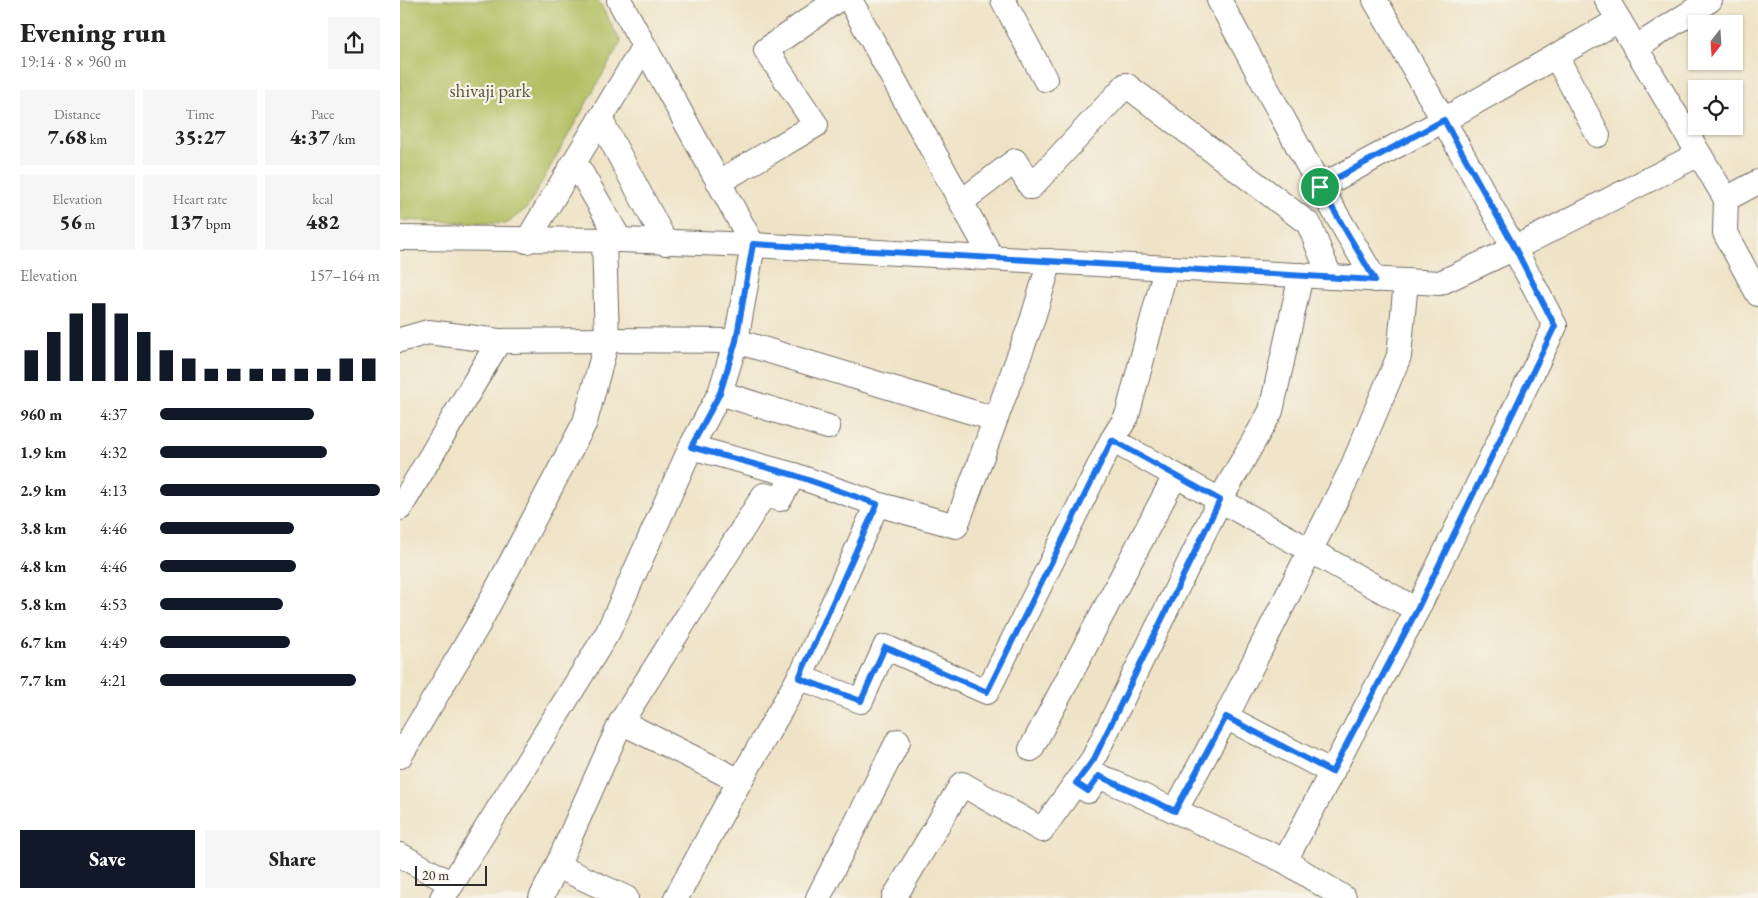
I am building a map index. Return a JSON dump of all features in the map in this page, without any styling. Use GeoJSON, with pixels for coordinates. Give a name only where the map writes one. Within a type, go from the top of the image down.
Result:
{"type":"FeatureCollection","features":[{"type":"Feature","properties":{"kind":"street"},"geometry":{"type":"LineString","coordinates":[[400,855],[447,891],[608,632],[691,447],[720,393],[736,341],[753,244],[619,0]]}},
{"type":"Feature","properties":{"kind":"street"},"geometry":{"type":"LineString","coordinates":[[719,182],[816,125],[766,50],[837,0]]}},
{"type":"Feature","properties":{"kind":"street"},"geometry":{"type":"LineString","coordinates":[[850,0],[992,258]]}},
{"type":"Feature","properties":{"kind":"street"},"geometry":{"type":"LineString","coordinates":[[1003,0],[1045,79]]}},
{"type":"Feature","properties":{"kind":"street"},"geometry":{"type":"LineString","coordinates":[[1220,0],[1320,187],[1375,280]]}},
{"type":"Feature","properties":{"kind":"street"},"geometry":{"type":"LineString","coordinates":[[1286,861],[1417,610],[1555,326],[1515,248],[1375,0]]}},
{"type":"Feature","properties":{"kind":"street"},"geometry":{"type":"LineString","coordinates":[[1607,0],[1726,199],[1725,233],[1758,294]]}},
{"type":"Feature","properties":{"kind":"street"},"geometry":{"type":"LineString","coordinates":[[1635,48],[1710,0]]}},
{"type":"Feature","properties":{"kind":"street"},"geometry":{"type":"LineString","coordinates":[[1320,187],[1444,120],[1618,20]]}},
{"type":"Feature","properties":{"kind":"street"},"geometry":{"type":"LineString","coordinates":[[527,240],[644,46]]}},
{"type":"Feature","properties":{"kind":"street"},"geometry":{"type":"LineString","coordinates":[[1556,56],[1598,135]]}},
{"type":"Feature","properties":{"kind":"street"},"geometry":{"type":"LineString","coordinates":[[961,202],[1015,161],[1031,187],[1126,85],[1309,224],[1330,277]]}},
{"type":"Feature","properties":{"kind":"street"},"geometry":{"type":"LineString","coordinates":[[600,119],[666,243]]}},
{"type":"Feature","properties":{"kind":"street"},"geometry":{"type":"LineString","coordinates":[[400,238],[612,240],[753,244],[1440,284],[1699,154]]}},
{"type":"Feature","properties":{"kind":"street"},"geometry":{"type":"LineString","coordinates":[[400,756],[478,625],[585,422],[607,340],[612,240],[575,162]]}},
{"type":"Feature","properties":{"kind":"street"},"geometry":{"type":"LineString","coordinates":[[1726,199],[1758,182]]}},
{"type":"Feature","properties":{"kind":"street"},"geometry":{"type":"LineString","coordinates":[[691,447],[794,475],[877,504],[956,526],[1032,320],[1050,261]]}},
{"type":"Feature","properties":{"kind":"street"},"geometry":{"type":"LineString","coordinates":[[799,678],[861,701],[885,647],[987,692],[1112,440],[1128,416],[1166,268]]}},
{"type":"Feature","properties":{"kind":"street"},"geometry":{"type":"LineString","coordinates":[[894,898],[962,784],[1042,830],[1094,759],[1220,500],[1271,411],[1301,276]]}},
{"type":"Feature","properties":{"kind":"street"},"geometry":{"type":"LineString","coordinates":[[1175,811],[1226,717],[1351,470],[1399,356],[1406,281]]}},
{"type":"Feature","properties":{"kind":"street"},"geometry":{"type":"LineString","coordinates":[[400,340],[428,332],[499,341],[736,341],[996,420]]}},
{"type":"Feature","properties":{"kind":"street"},"geometry":{"type":"LineString","coordinates":[[400,508],[499,341]]}},
{"type":"Feature","properties":{"kind":"street"},"geometry":{"type":"LineString","coordinates":[[720,393],[828,427]]}},
{"type":"Feature","properties":{"kind":"street"},"geometry":{"type":"LineString","coordinates":[[1112,440],[1417,610]]}},
{"type":"Feature","properties":{"kind":"street"},"geometry":{"type":"LineString","coordinates":[[541,898],[622,722],[764,495],[780,499],[794,475]]}},
{"type":"Feature","properties":{"kind":"street"},"geometry":{"type":"LineString","coordinates":[[1031,749],[1175,476]]}},
{"type":"Feature","properties":{"kind":"street"},"geometry":{"type":"LineString","coordinates":[[676,898],[740,780],[799,678],[877,504]]}},
{"type":"Feature","properties":{"kind":"street"},"geometry":{"type":"LineString","coordinates":[[1226,717],[1332,772]]}},
{"type":"Feature","properties":{"kind":"street"},"geometry":{"type":"LineString","coordinates":[[622,722],[740,780]]}},
{"type":"Feature","properties":{"kind":"street"},"geometry":{"type":"LineString","coordinates":[[818,898],[898,741]]}},
{"type":"Feature","properties":{"kind":"street"},"geometry":{"type":"LineString","coordinates":[[1076,783],[1088,791],[1099,776],[1286,861],[1344,898]]}},
{"type":"Feature","properties":{"kind":"street"},"geometry":{"type":"LineString","coordinates":[[557,866],[626,898]]}},
{"type":"Feature","properties":{"kind":"green space","name":"shivaji park"},"geometry":{"type":"Polygon","coordinates":[[[400,0],[598,0],[621,42],[527,208],[506,224],[400,220],[400,0]]]}},
{"type":"Feature","properties":{"kind":"route"},"geometry":{"type":"LineString","coordinates":[[1444,120],[1515,248],[1555,326],[1417,610],[1332,772],[1226,717],[1175,811],[1099,776],[1088,791],[1076,783],[1094,759],[1220,500],[1112,440],[987,692],[885,647],[861,701],[799,678],[877,504],[794,475],[691,447],[720,393],[736,341],[753,244],[1375,280],[1320,187],[1444,120]]}}]}
